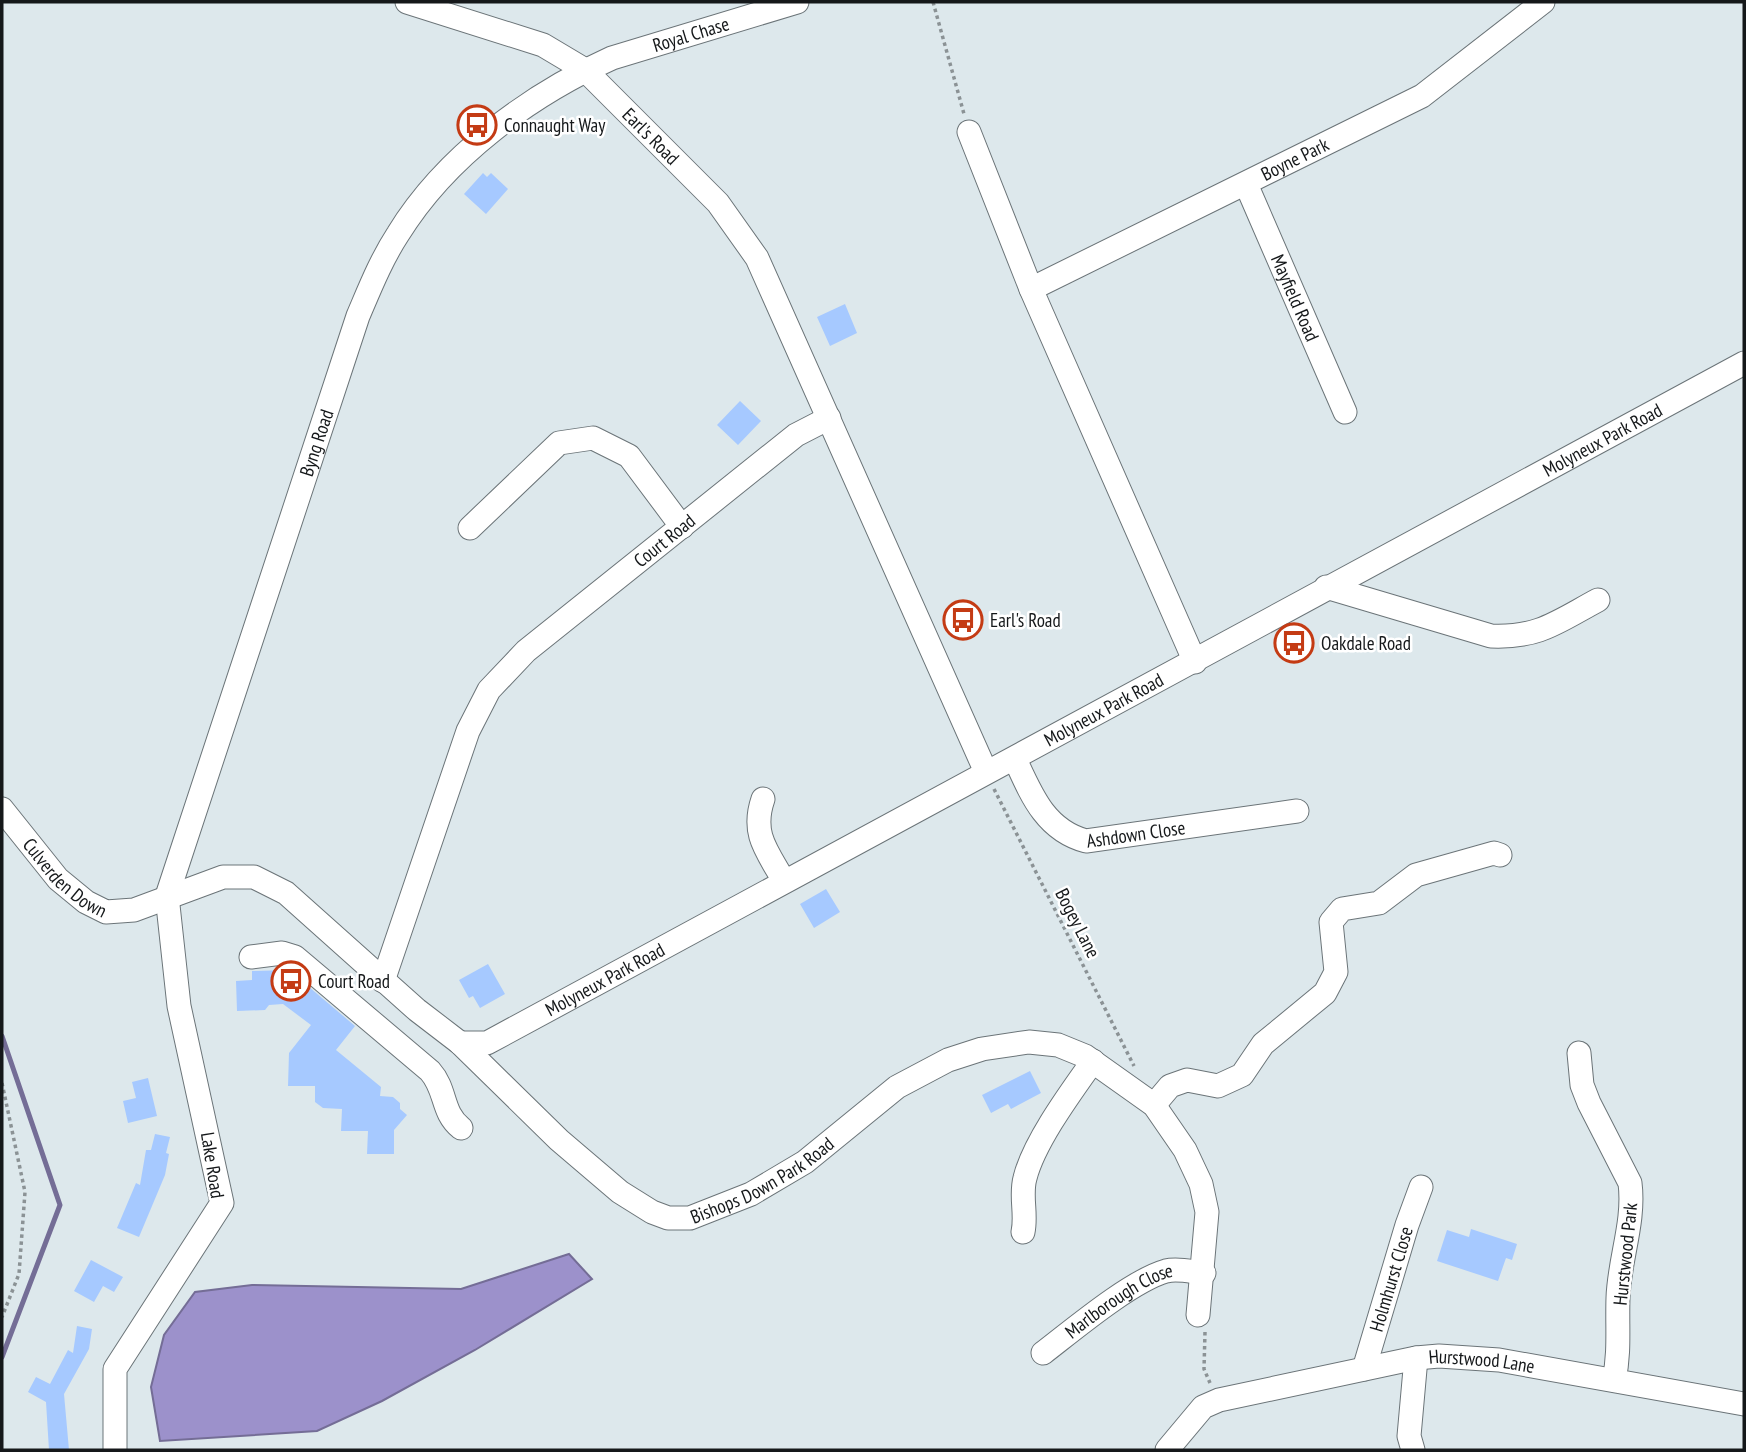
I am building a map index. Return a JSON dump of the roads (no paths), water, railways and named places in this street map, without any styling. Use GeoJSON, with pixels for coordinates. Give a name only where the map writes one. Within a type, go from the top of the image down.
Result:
{"type":"FeatureCollection","features":[{"type":"Feature","properties":{"kind":"street"},"geometry":{"type":"LineString","coordinates":[[407,2],[544,45],[585,70]]}},
{"type":"Feature","properties":{"kind":"street","name":"Royal Chase"},"geometry":{"type":"LineString","coordinates":[[585,70],[660,42],[797,2]]}},
{"type":"Feature","properties":{"kind":"street","name":"Boyne Park"},"geometry":{"type":"LineString","coordinates":[[1031,289],[1422,96],[1543,2]]}},
{"type":"Feature","properties":{"kind":"street","name":"Earl's Road"},"geometry":{"type":"LineString","coordinates":[[585,70],[691,173],[757,258],[986,772]]}},
{"type":"Feature","properties":{"kind":"street","name":"Byng Road"},"geometry":{"type":"LineString","coordinates":[[167,896],[358,316],[376,274],[405,223],[466,153],[505,121],[585,70]]}},
{"type":"Feature","properties":{"kind":"street"},"geometry":{"type":"LineString","coordinates":[[969,132],[1031,289],[1195,662]]}},
{"type":"Feature","properties":{"kind":"street","name":"Mayfield Road"},"geometry":{"type":"LineString","coordinates":[[1246,184],[1345,412]]}},
{"type":"Feature","properties":{"kind":"street","name":"Molyneux Park Road"},"geometry":{"type":"LineString","coordinates":[[460,1043],[487,1043],[1744,363]]}},
{"type":"Feature","properties":{"kind":"street","name":"Court Road"},"geometry":{"type":"LineString","coordinates":[[383,981],[468,730],[489,690],[526,651],[796,435],[829,418]]}},
{"type":"Feature","properties":{"kind":"street"},"geometry":{"type":"LineString","coordinates":[[470,528],[559,443],[593,438],[629,456],[682,527]]}},
{"type":"Feature","properties":{"kind":"street"},"geometry":{"type":"LineString","coordinates":[[1326,587],[1491,636],[1516,637],[1536,634],[1598,600]]}},
{"type":"Feature","properties":{"kind":"street","name":"Ashdown Close"},"geometry":{"type":"LineString","coordinates":[[1015,759],[1038,808],[1059,828],[1086,841],[1297,811]]}},
{"type":"Feature","properties":{"kind":"street"},"geometry":{"type":"LineString","coordinates":[[763,799],[757,814],[758,833],[784,881]]}},
{"type":"Feature","properties":{"kind":"street","name":"Culverden Down"},"geometry":{"type":"LineString","coordinates":[[2,809],[58,879],[95,908],[120,913],[134,910],[223,877]]}},
{"type":"Feature","properties":{"kind":"street"},"geometry":{"type":"LineString","coordinates":[[1154,1105],[1170,1086],[1187,1080],[1218,1086],[1242,1074],[1263,1045],[1325,993],[1336,972],[1331,922],[1334,915],[1351,906],[1379,903],[1405,882],[1430,870],[1494,853],[1500,855]]}},
{"type":"Feature","properties":{"kind":"street","name":"Bishops Down Park Road"},"geometry":{"type":"LineString","coordinates":[[223,877],[254,877],[286,894],[383,981],[460,1043],[559,1140],[620,1192],[652,1212],[668,1218],[690,1218],[751,1194],[805,1162],[897,1087],[948,1060],[982,1049],[1029,1042],[1058,1045],[1093,1061],[1136,1089],[1154,1105],[1185,1150],[1201,1184],[1207,1212],[1204,1273],[1198,1315]]}},
{"type":"Feature","properties":{"kind":"street","name":"Lake Road"},"geometry":{"type":"LineString","coordinates":[[115,1450],[115,1369],[222,1203],[179,1006],[167,896]]}},
{"type":"Feature","properties":{"kind":"street"},"geometry":{"type":"LineString","coordinates":[[251,957],[282,953],[295,957],[440,1082],[446,1112],[461,1128]]}},
{"type":"Feature","properties":{"kind":"street"},"geometry":{"type":"LineString","coordinates":[[395,1042],[417,1010]]}},
{"type":"Feature","properties":{"kind":"street","name":"Hurstwood Park"},"geometry":{"type":"LineString","coordinates":[[1579,1053],[1583,1085],[1630,1183],[1632,1201],[1618,1297],[1619,1356],[1614,1380]]}},
{"type":"Feature","properties":{"kind":"street"},"geometry":{"type":"LineString","coordinates":[[1023,1232],[1026,1218],[1025,1178],[1048,1130],[1093,1061]]}},
{"type":"Feature","properties":{"kind":"street","name":"Holmhurst Close"},"geometry":{"type":"LineString","coordinates":[[1364,1369],[1422,1187]]}},
{"type":"Feature","properties":{"kind":"street","name":"Marlborough Close"},"geometry":{"type":"LineString","coordinates":[[1043,1353],[1116,1299],[1167,1270],[1204,1273]]}},
{"type":"Feature","properties":{"kind":"street"},"geometry":{"type":"LineString","coordinates":[[1413,1450],[1409,1436],[1416,1358]]}},
{"type":"Feature","properties":{"kind":"street","name":"Hurstwood Lane"},"geometry":{"type":"LineString","coordinates":[[1167,1450],[1203,1407],[1219,1399],[1416,1358],[1499,1360],[1744,1404]]}},
{"type":"Feature","properties":{"kind":"waterway"},"geometry":{"type":"LineString","coordinates":[[2,1036],[60,1205],[2,1357]]}},
{"type":"Feature","properties":{"kind":"place","name":"Connaught Way"},"geometry":{"type":"Point","coordinates":[477,125]}},
{"type":"Feature","properties":{"kind":"place","name":"Earl's Road"},"geometry":{"type":"Point","coordinates":[963,620]}},
{"type":"Feature","properties":{"kind":"place","name":"Oakdale Road"},"geometry":{"type":"Point","coordinates":[1294,643]}},
{"type":"Feature","properties":{"kind":"place","name":"Court Road"},"geometry":{"type":"Point","coordinates":[291,981]}}]}
